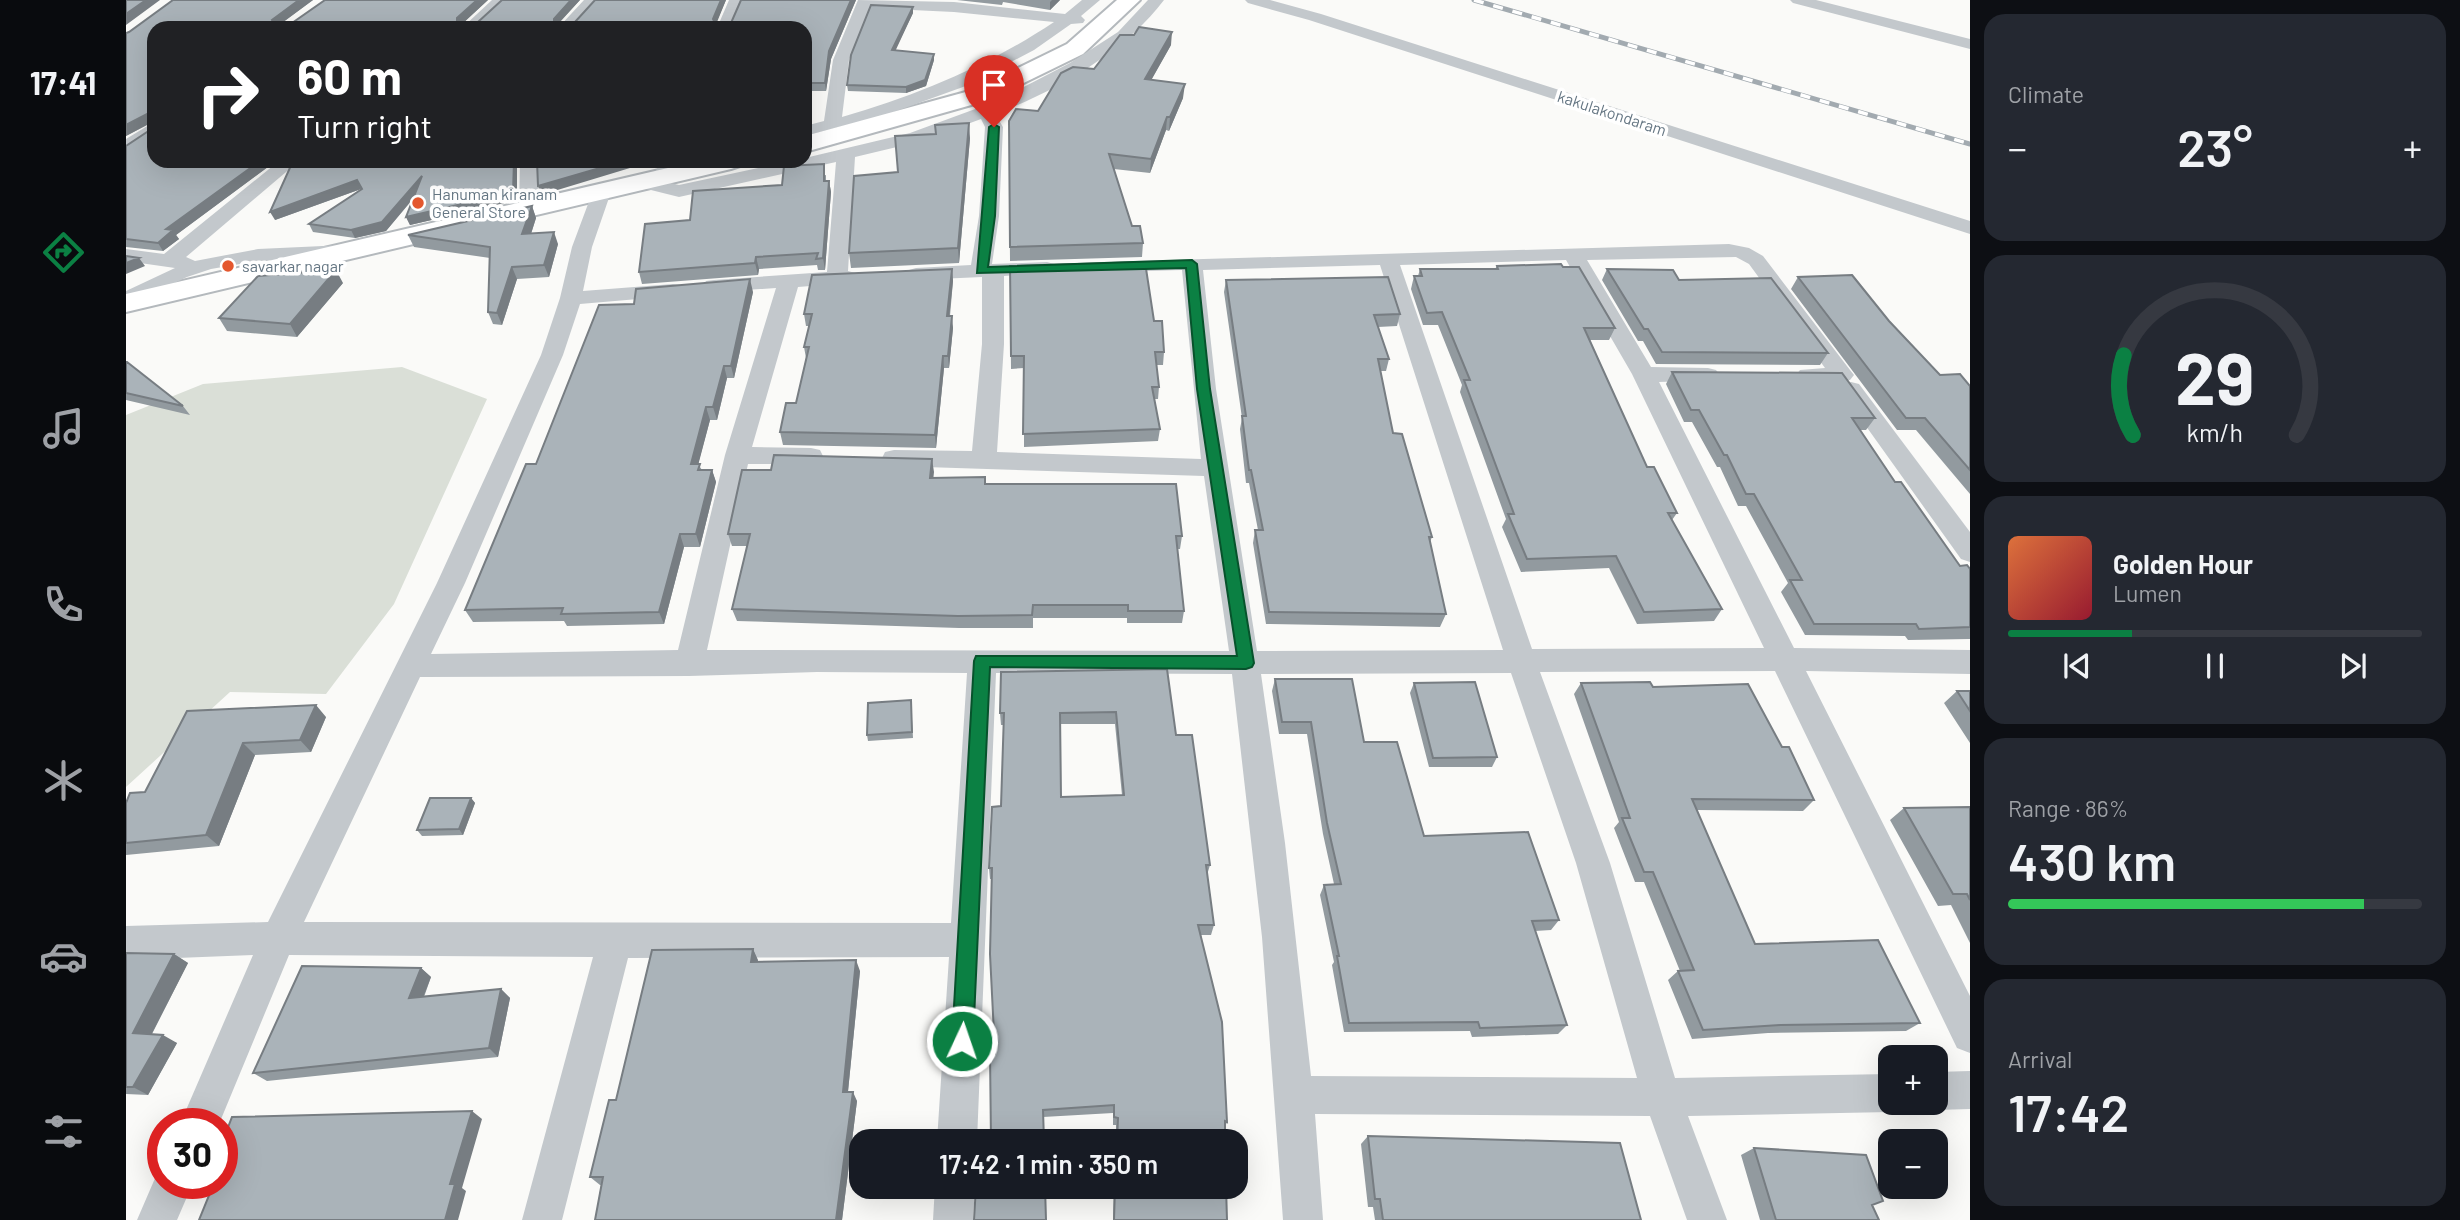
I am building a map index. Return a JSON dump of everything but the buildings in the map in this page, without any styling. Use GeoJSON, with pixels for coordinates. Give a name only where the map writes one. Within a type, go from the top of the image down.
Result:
{"type":"FeatureCollection","features":[{"type":"Feature","properties":{"kind":"highway"},"geometry":{"type":"LineString","coordinates":[[812,142],[981,95],[1075,49],[1130,0]]}},
{"type":"Feature","properties":{"kind":"highway"},"geometry":{"type":"LineString","coordinates":[[126,302],[601,192],[658,173],[700,168]]}},
{"type":"Feature","properties":{"kind":"street"},"geometry":{"type":"LineString","coordinates":[[478,21],[501,0]]}},
{"type":"Feature","properties":{"kind":"street"},"geometry":{"type":"LineString","coordinates":[[572,21],[592,0]]}},
{"type":"Feature","properties":{"kind":"street"},"geometry":{"type":"LineString","coordinates":[[728,21],[737,0]]}},
{"type":"Feature","properties":{"kind":"street"},"geometry":{"type":"LineString","coordinates":[[812,129],[950,86],[1014,56],[1071,19],[1092,0]]}},
{"type":"Feature","properties":{"kind":"street"},"geometry":{"type":"LineString","coordinates":[[812,161],[916,136],[1003,105],[1085,61],[1124,35],[1156,0]]}},
{"type":"Feature","properties":{"kind":"street","name":"kakulakondaram"},"geometry":{"type":"LineString","coordinates":[[1253,0],[1328,21],[1970,229]]}},
{"type":"Feature","properties":{"kind":"street"},"geometry":{"type":"LineString","coordinates":[[1797,0],[1970,44]]}},
{"type":"Feature","properties":{"kind":"street"},"geometry":{"type":"LineString","coordinates":[[832,125],[841,60],[865,2],[954,7],[1102,24]]}},
{"type":"Feature","properties":{"kind":"street"},"geometry":{"type":"LineString","coordinates":[[984,460],[993,344],[987,270],[994,127],[985,111]]}},
{"type":"Feature","properties":{"kind":"street"},"geometry":{"type":"LineString","coordinates":[[126,148],[147,132]]}},
{"type":"Feature","properties":{"kind":"street"},"geometry":{"type":"LineString","coordinates":[[837,277],[846,153]]}},
{"type":"Feature","properties":{"kind":"street"},"geometry":{"type":"LineString","coordinates":[[167,262],[281,168]]}},
{"type":"Feature","properties":{"kind":"street"},"geometry":{"type":"LineString","coordinates":[[529,168],[529,208]]}},
{"type":"Feature","properties":{"kind":"street"},"geometry":{"type":"LineString","coordinates":[[658,173],[679,191],[780,168]]}},
{"type":"Feature","properties":{"kind":"street"},"geometry":{"type":"LineString","coordinates":[[206,1108],[278,938],[451,583],[552,355],[571,298],[582,247],[601,192]]}},
{"type":"Feature","properties":{"kind":"street"},"geometry":{"type":"LineString","coordinates":[[889,275],[1076,267],[1729,250],[1742,252],[1756,260],[1970,552]]}},
{"type":"Feature","properties":{"kind":"street"},"geometry":{"type":"LineString","coordinates":[[126,302],[171,275],[201,264],[255,255],[351,251]]}},
{"type":"Feature","properties":{"kind":"street"},"geometry":{"type":"LineString","coordinates":[[1573,254],[1644,374],[1970,1035]]}},
{"type":"Feature","properties":{"kind":"street"},"geometry":{"type":"LineString","coordinates":[[126,255],[201,264]]}},
{"type":"Feature","properties":{"kind":"street"},"geometry":{"type":"LineString","coordinates":[[1388,259],[1521,659],[1593,863],[1662,1097],[1707,1220]]}},
{"type":"Feature","properties":{"kind":"street"},"geometry":{"type":"LineString","coordinates":[[1192,264],[1204,389],[1246,663],[1296,1095],[1303,1220]]}},
{"type":"Feature","properties":{"kind":"street"},"geometry":{"type":"LineString","coordinates":[[571,298],[863,276]]}},
{"type":"Feature","properties":{"kind":"street"},"geometry":{"type":"LineString","coordinates":[[690,664],[737,455],[789,280]]}},
{"type":"Feature","properties":{"kind":"street"},"geometry":{"type":"LineString","coordinates":[[1644,374],[1723,375]]}},
{"type":"Feature","properties":{"kind":"street"},"geometry":{"type":"LineString","coordinates":[[1789,375],[1842,375]]}},
{"type":"Feature","properties":{"kind":"street"},"geometry":{"type":"LineString","coordinates":[[737,455],[833,457]]}},
{"type":"Feature","properties":{"kind":"street"},"geometry":{"type":"LineString","coordinates":[[874,458],[1215,468]]}},
{"type":"Feature","properties":{"kind":"street"},"geometry":{"type":"LineString","coordinates":[[410,666],[690,664],[817,660],[1246,663],[1786,659],[1970,662]]}},
{"type":"Feature","properties":{"kind":"street"},"geometry":{"type":"LineString","coordinates":[[958,1129],[982,661]]}},
{"type":"Feature","properties":{"kind":"street"},"geometry":{"type":"LineString","coordinates":[[126,943],[278,938],[967,940]]}},
{"type":"Feature","properties":{"kind":"street"},"geometry":{"type":"LineString","coordinates":[[542,1220],[615,941]]}},
{"type":"Feature","properties":{"kind":"street"},"geometry":{"type":"LineString","coordinates":[[1948,1091],[1970,1090]]}},
{"type":"Feature","properties":{"kind":"street"},"geometry":{"type":"LineString","coordinates":[[1296,1095],[1662,1097],[1878,1093]]}},
{"type":"Feature","properties":{"kind":"street"},"geometry":{"type":"LineString","coordinates":[[158,1220],[167,1199]]}},
{"type":"Feature","properties":{"kind":"street"},"geometry":{"type":"LineString","coordinates":[[953,1220],[954,1199]]}},
{"type":"Feature","properties":{"kind":"shaded area"},"geometry":{"type":"Polygon","coordinates":[[[402,367],[487,399],[394,604],[326,694],[230,692],[126,787],[126,415],[203,384],[402,367]]]}},
{"type":"Feature","properties":{"kind":"railway"},"geometry":{"type":"LineString","coordinates":[[1474,0],[1970,144]]}},
{"type":"Feature","properties":{"kind":"place","name":"Hanuman kiranam General Store"},"geometry":{"type":"Point","coordinates":[418,203]}},
{"type":"Feature","properties":{"kind":"place","name":"savarkar nagar"},"geometry":{"type":"Point","coordinates":[228,266]}},
{"type":"Feature","properties":{"kind":"route"},"geometry":{"type":"LineString","coordinates":[[962,1041],[982,661],[1246,663],[1204,389],[1192,264],[981,270],[989,216],[994,127]]}}]}
